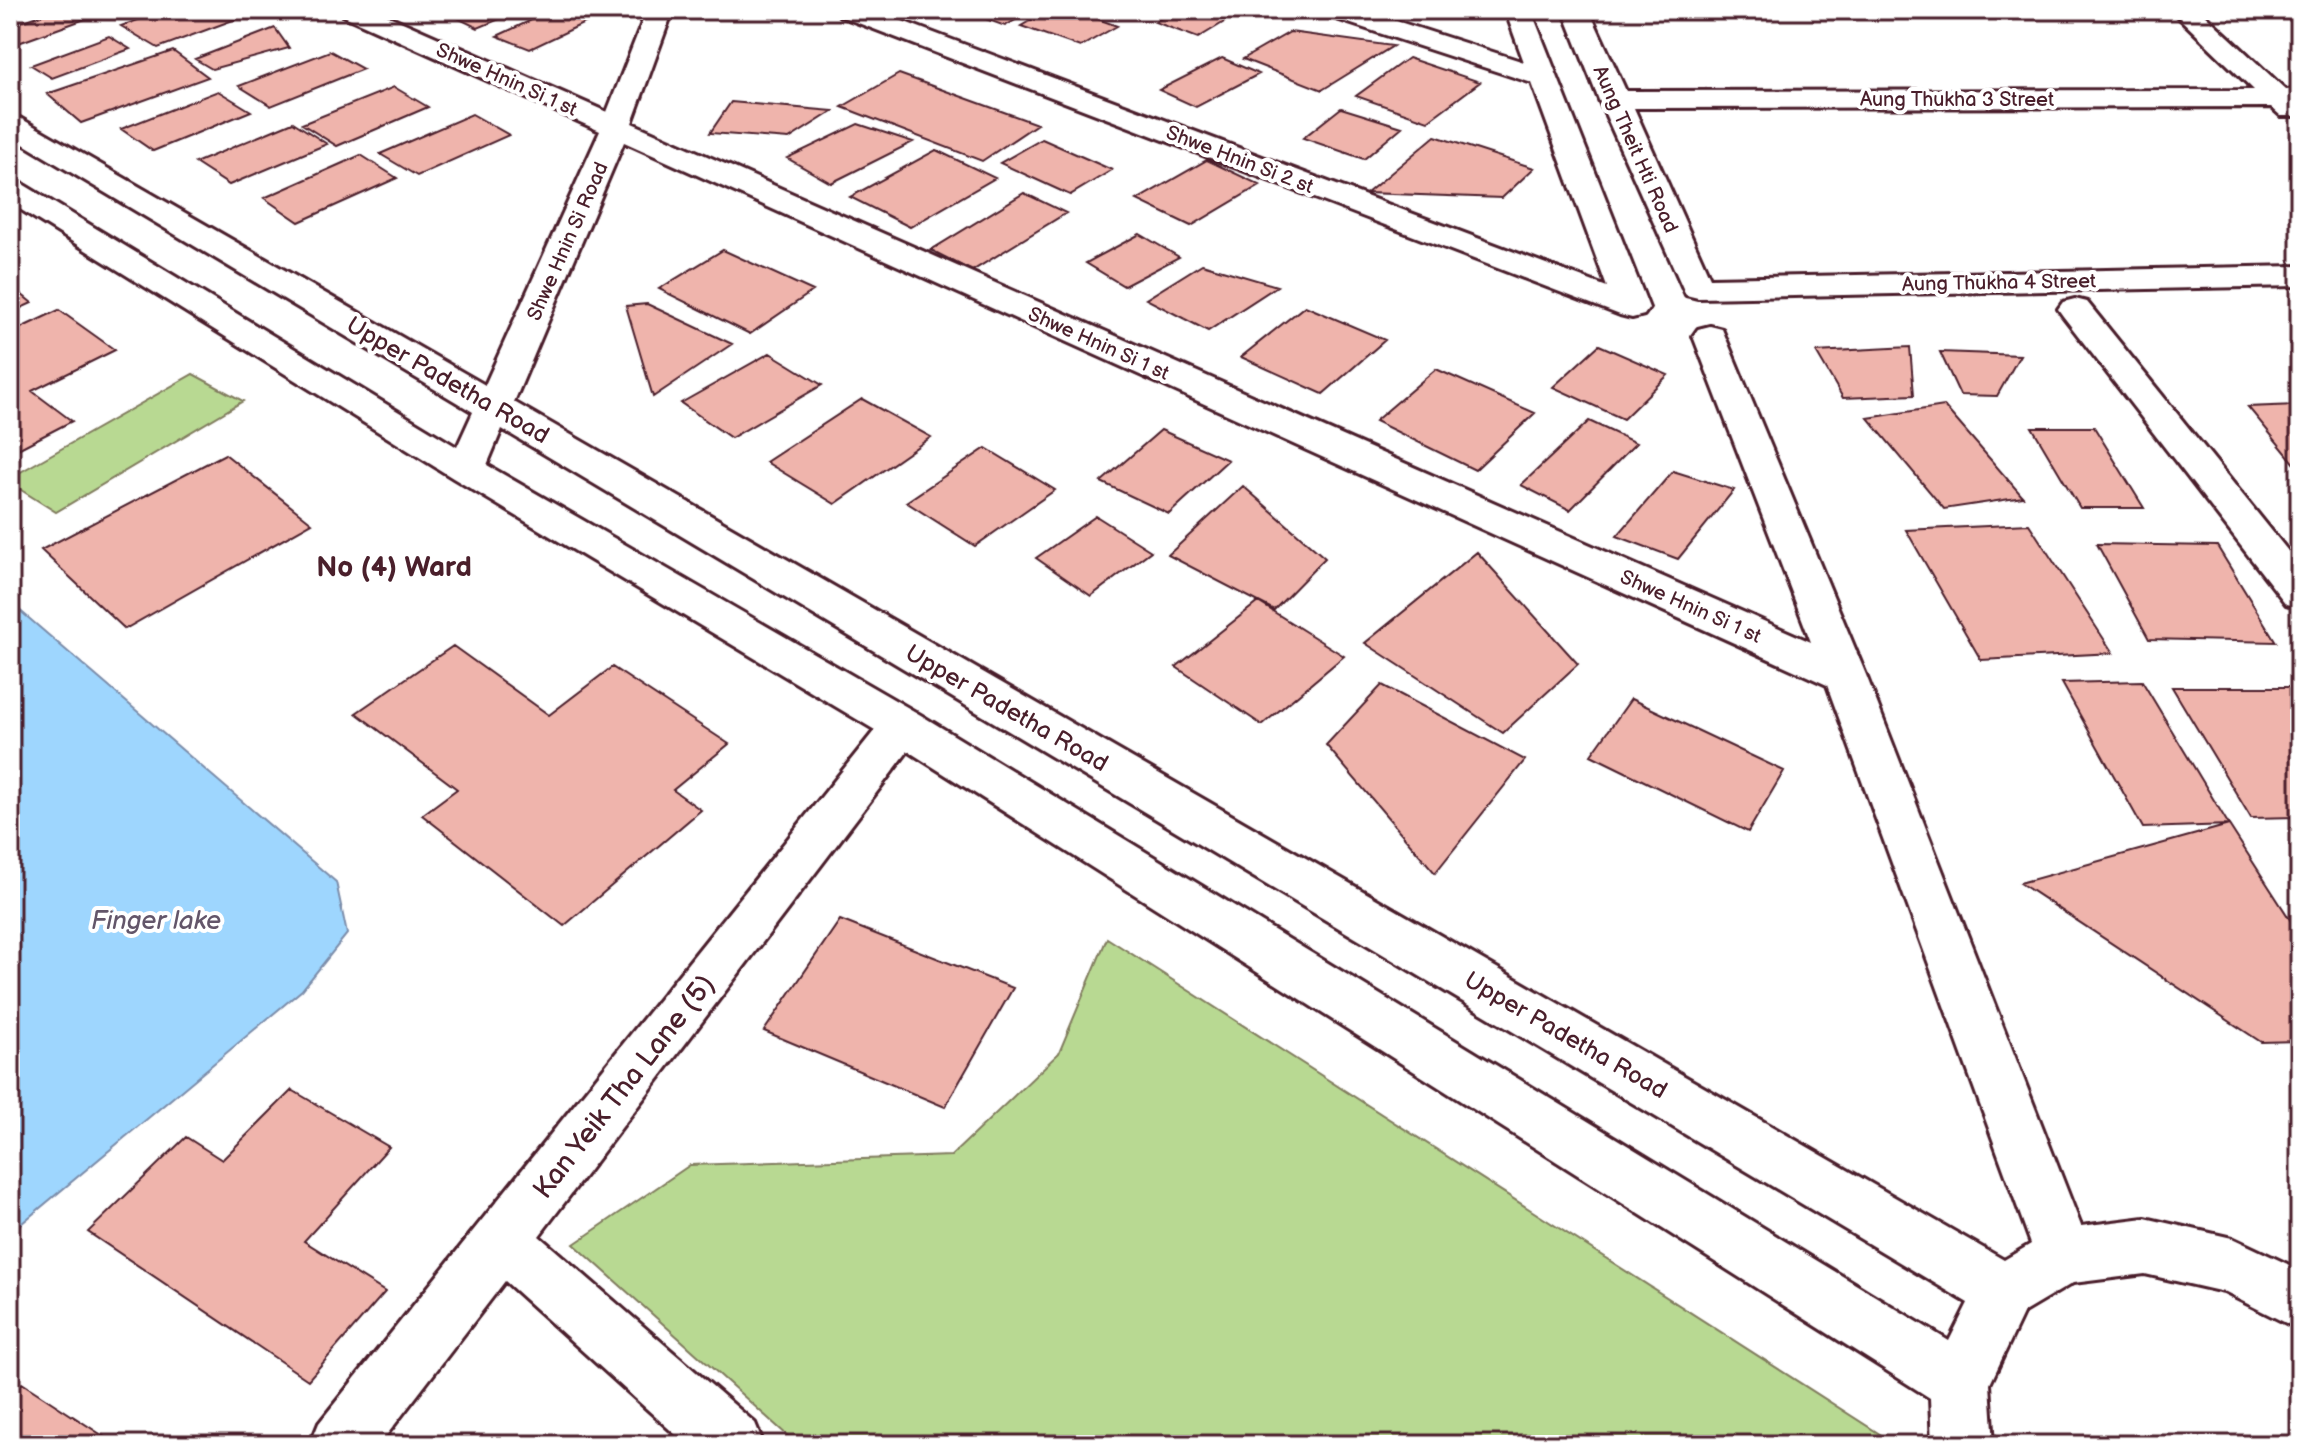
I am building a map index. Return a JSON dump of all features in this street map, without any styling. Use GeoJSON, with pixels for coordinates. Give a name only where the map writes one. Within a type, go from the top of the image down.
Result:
{"type":"FeatureCollection","features":[{"type":"Feature","properties":{"kind":"street","name":"Shwe Hnin Si 1 st"},"geometry":{"type":"LineString","coordinates":[[353,10],[1845,675]]}},
{"type":"Feature","properties":{"kind":"street","name":"Shwe Hnin Si Road"},"geometry":{"type":"LineString","coordinates":[[466,469],[616,128],[660,10]]}},
{"type":"Feature","properties":{"kind":"street","name":"Shwe Hnin Si 2 st"},"geometry":{"type":"LineString","coordinates":[[849,10],[1632,308],[1544,78]]}},
{"type":"Feature","properties":{"kind":"street"},"geometry":{"type":"LineString","coordinates":[[1336,10],[1544,78]]}},
{"type":"Feature","properties":{"kind":"street"},"geometry":{"type":"LineString","coordinates":[[1518,10],[1544,78]]}},
{"type":"Feature","properties":{"kind":"street","name":"Aung Theit Hti Road"},"geometry":{"type":"LineString","coordinates":[[1576,10],[1698,288]]}},
{"type":"Feature","properties":{"kind":"street"},"geometry":{"type":"LineString","coordinates":[[2184,10],[2290,98],[2300,121]]}},
{"type":"Feature","properties":{"kind":"street","name":"Aung Thukha 3 Street"},"geometry":{"type":"LineString","coordinates":[[1613,100],[2290,98]]}},
{"type":"Feature","properties":{"kind":"street","name":"Upper Padetha Road"},"geometry":{"type":"LineString","coordinates":[[10,124],[2004,1292]]}},
{"type":"Feature","properties":{"kind":"street"},"geometry":{"type":"LineString","coordinates":[[10,190],[466,469],[903,726],[1960,1382]]}},
{"type":"Feature","properties":{"kind":"street","name":"Aung Thukha 4 Street"},"geometry":{"type":"LineString","coordinates":[[1698,288],[2300,276]]}},
{"type":"Feature","properties":{"kind":"street"},"geometry":{"type":"LineString","coordinates":[[2075,309],[2300,594]]}},
{"type":"Feature","properties":{"kind":"street"},"geometry":{"type":"LineString","coordinates":[[1710,336],[1845,675],[2064,1256]]}},
{"type":"Feature","properties":{"kind":"street","name":"Kan Yeik Tha Lane (5)"},"geometry":{"type":"LineString","coordinates":[[341,1445],[903,726]]}},
{"type":"Feature","properties":{"kind":"street"},"geometry":{"type":"LineString","coordinates":[[502,1241],[733,1445]]}},
{"type":"Feature","properties":{"kind":"street"},"geometry":{"type":"LineString","coordinates":[[1963,1445],[1960,1382],[2004,1292],[2064,1256],[2145,1246],[2232,1266],[2300,1301]]}},
{"type":"Feature","properties":{"kind":"green space"},"geometry":{"type":"Polygon","coordinates":[[[193,374],[243,401],[56,512],[10,483],[10,478],[193,374]]]}},
{"type":"Feature","properties":{"kind":"green space"},"geometry":{"type":"Polygon","coordinates":[[[1107,938],[1889,1440],[1892,1445],[798,1445],[574,1244],[690,1165],[951,1156],[1059,1053],[1107,938]]]}},
{"type":"Feature","properties":{"kind":"water","name":"Finger lake"},"geometry":{"type":"Polygon","coordinates":[[[10,602],[336,882],[347,934],[302,990],[10,1233],[10,602]]]}},
{"type":"Feature","properties":{"kind":"building"},"geometry":{"type":"Polygon","coordinates":[[[55,10],[70,10],[85,19],[10,46],[10,26],[55,10]]]}},
{"type":"Feature","properties":{"kind":"building"},"geometry":{"type":"Polygon","coordinates":[[[166,10],[260,10],[158,48],[121,26],[166,10]]]}},
{"type":"Feature","properties":{"kind":"building"},"geometry":{"type":"Polygon","coordinates":[[[441,10],[521,10],[478,28],[441,10]]]}},
{"type":"Feature","properties":{"kind":"building"},"geometry":{"type":"Polygon","coordinates":[[[553,10],[574,10],[595,18],[530,49],[497,36],[553,10]]]}},
{"type":"Feature","properties":{"kind":"building"},"geometry":{"type":"Polygon","coordinates":[[[961,10],[1033,10],[1005,26],[961,10]]]}},
{"type":"Feature","properties":{"kind":"building"},"geometry":{"type":"Polygon","coordinates":[[[1049,10],[1074,10],[1117,26],[1080,47],[1021,26],[1049,10]]]}},
{"type":"Feature","properties":{"kind":"building"},"geometry":{"type":"Polygon","coordinates":[[[1176,10],[1244,10],[1198,38],[1155,22],[1176,10]]]}},
{"type":"Feature","properties":{"kind":"building"},"geometry":{"type":"Polygon","coordinates":[[[275,28],[289,48],[212,69],[195,59],[275,28]]]}},
{"type":"Feature","properties":{"kind":"building"},"geometry":{"type":"Polygon","coordinates":[[[1290,32],[1393,46],[1322,90],[1243,59],[1290,32]]]}},
{"type":"Feature","properties":{"kind":"building"},"geometry":{"type":"Polygon","coordinates":[[[109,36],[130,49],[52,78],[31,65],[109,36]]]}},
{"type":"Feature","properties":{"kind":"building"},"geometry":{"type":"Polygon","coordinates":[[[173,51],[208,77],[81,123],[47,94],[173,51]]]}},
{"type":"Feature","properties":{"kind":"building"},"geometry":{"type":"Polygon","coordinates":[[[330,51],[363,69],[271,106],[239,86],[330,51]]]}},
{"type":"Feature","properties":{"kind":"building"},"geometry":{"type":"Polygon","coordinates":[[[1222,58],[1259,74],[1196,107],[1159,90],[1222,58]]]}},
{"type":"Feature","properties":{"kind":"building"},"geometry":{"type":"Polygon","coordinates":[[[1408,58],[1480,82],[1428,121],[1356,96],[1408,58]]]}},
{"type":"Feature","properties":{"kind":"building"},"geometry":{"type":"Polygon","coordinates":[[[899,74],[1037,124],[982,161],[842,107],[899,74]]]}},
{"type":"Feature","properties":{"kind":"building"},"geometry":{"type":"Polygon","coordinates":[[[394,87],[428,107],[337,146],[302,124],[394,87]]]}},
{"type":"Feature","properties":{"kind":"building"},"geometry":{"type":"Polygon","coordinates":[[[218,91],[251,111],[153,151],[121,129],[218,91]]]}},
{"type":"Feature","properties":{"kind":"building"},"geometry":{"type":"Polygon","coordinates":[[[731,102],[833,111],[789,139],[710,133],[731,102]]]}},
{"type":"Feature","properties":{"kind":"building"},"geometry":{"type":"Polygon","coordinates":[[[1341,108],[1402,127],[1364,159],[1303,138],[1341,108]]]}},
{"type":"Feature","properties":{"kind":"building"},"geometry":{"type":"Polygon","coordinates":[[[472,114],[509,135],[417,176],[380,154],[472,114]]]}},
{"type":"Feature","properties":{"kind":"building"},"geometry":{"type":"Polygon","coordinates":[[[293,122],[327,144],[229,185],[195,163],[293,122]]]}},
{"type":"Feature","properties":{"kind":"building"},"geometry":{"type":"Polygon","coordinates":[[[858,124],[913,142],[831,183],[787,158],[858,124]]]}},
{"type":"Feature","properties":{"kind":"building"},"geometry":{"type":"Polygon","coordinates":[[[1435,136],[1534,168],[1502,198],[1367,193],[1435,136]]]}},
{"type":"Feature","properties":{"kind":"building"},"geometry":{"type":"Polygon","coordinates":[[[1042,139],[1112,170],[1070,195],[1000,163],[1042,139]]]}},
{"type":"Feature","properties":{"kind":"building"},"geometry":{"type":"Polygon","coordinates":[[[936,150],[995,178],[910,227],[850,197],[936,150]]]}},
{"type":"Feature","properties":{"kind":"building"},"geometry":{"type":"Polygon","coordinates":[[[361,155],[397,178],[299,222],[264,198],[361,155]]]}},
{"type":"Feature","properties":{"kind":"building"},"geometry":{"type":"Polygon","coordinates":[[[1207,160],[1260,185],[1191,226],[1137,200],[1207,160]]]}},
{"type":"Feature","properties":{"kind":"building"},"geometry":{"type":"Polygon","coordinates":[[[1024,193],[1066,213],[972,271],[931,250],[1024,193]]]}},
{"type":"Feature","properties":{"kind":"building"},"geometry":{"type":"Polygon","coordinates":[[[1140,234],[1179,257],[1124,286],[1086,263],[1140,234]]]}},
{"type":"Feature","properties":{"kind":"building"},"geometry":{"type":"Polygon","coordinates":[[[723,250],[813,291],[750,334],[659,289],[723,250]]]}},
{"type":"Feature","properties":{"kind":"building"},"geometry":{"type":"Polygon","coordinates":[[[1202,264],[1277,286],[1208,331],[1146,299],[1202,264]]]}},
{"type":"Feature","properties":{"kind":"building"},"geometry":{"type":"Polygon","coordinates":[[[10,285],[32,303],[10,313],[10,285]]]}},
{"type":"Feature","properties":{"kind":"building"},"geometry":{"type":"Polygon","coordinates":[[[647,304],[732,344],[653,397],[626,306],[647,304]]]}},
{"type":"Feature","properties":{"kind":"building"},"geometry":{"type":"Polygon","coordinates":[[[1305,306],[1385,340],[1323,394],[1241,357],[1305,306]]]}},
{"type":"Feature","properties":{"kind":"building"},"geometry":{"type":"Polygon","coordinates":[[[59,310],[115,350],[32,391],[72,421],[10,453],[10,333],[59,310]]]}},
{"type":"Feature","properties":{"kind":"building"},"geometry":{"type":"Polygon","coordinates":[[[1599,345],[1668,375],[1623,419],[1553,387],[1599,345]]]}},
{"type":"Feature","properties":{"kind":"building"},"geometry":{"type":"Polygon","coordinates":[[[1910,347],[1914,395],[1843,398],[1816,352],[1910,347]]]}},
{"type":"Feature","properties":{"kind":"building"},"geometry":{"type":"Polygon","coordinates":[[[1940,352],[2020,355],[1997,396],[1960,395],[1940,352]]]}},
{"type":"Feature","properties":{"kind":"building"},"geometry":{"type":"Polygon","coordinates":[[[770,353],[822,385],[731,438],[681,403],[770,353]]]}},
{"type":"Feature","properties":{"kind":"building"},"geometry":{"type":"Polygon","coordinates":[[[1436,369],[1535,413],[1475,470],[1375,421],[1436,369]]]}},
{"type":"Feature","properties":{"kind":"building"},"geometry":{"type":"Polygon","coordinates":[[[862,399],[931,437],[835,504],[766,462],[862,399]]]}},
{"type":"Feature","properties":{"kind":"building"},"geometry":{"type":"Polygon","coordinates":[[[2300,405],[2300,470],[2248,407],[2300,405]]]}},
{"type":"Feature","properties":{"kind":"building"},"geometry":{"type":"Polygon","coordinates":[[[1944,406],[2023,497],[1944,509],[1868,418],[1944,406]]]}},
{"type":"Feature","properties":{"kind":"building"},"geometry":{"type":"Polygon","coordinates":[[[1589,421],[1636,443],[1570,510],[1521,485],[1589,421]]]}},
{"type":"Feature","properties":{"kind":"building"},"geometry":{"type":"Polygon","coordinates":[[[2032,427],[2094,427],[2144,508],[2080,508],[2032,427]]]}},
{"type":"Feature","properties":{"kind":"building"},"geometry":{"type":"Polygon","coordinates":[[[1161,430],[1228,460],[1169,514],[1101,482],[1161,430]]]}},
{"type":"Feature","properties":{"kind":"building"},"geometry":{"type":"Polygon","coordinates":[[[986,448],[1055,490],[975,546],[906,502],[986,448]]]}},
{"type":"Feature","properties":{"kind":"building"},"geometry":{"type":"Polygon","coordinates":[[[225,454],[312,523],[125,629],[41,550],[225,454]]]}},
{"type":"Feature","properties":{"kind":"building"},"geometry":{"type":"Polygon","coordinates":[[[1673,471],[1734,490],[1678,559],[1617,536],[1673,471]]]}},
{"type":"Feature","properties":{"kind":"building"},"geometry":{"type":"Polygon","coordinates":[[[1243,486],[1325,558],[1274,610],[1168,555],[1243,486]]]}},
{"type":"Feature","properties":{"kind":"building"},"geometry":{"type":"Polygon","coordinates":[[[1096,516],[1151,551],[1091,596],[1036,558],[1096,516]]]}},
{"type":"Feature","properties":{"kind":"building"},"geometry":{"type":"Polygon","coordinates":[[[2029,524],[2113,653],[1981,660],[1906,530],[2029,524]]]}},
{"type":"Feature","properties":{"kind":"building"},"geometry":{"type":"Polygon","coordinates":[[[2097,544],[2217,546],[2276,642],[2149,639],[2097,544]]]}},
{"type":"Feature","properties":{"kind":"building"},"geometry":{"type":"Polygon","coordinates":[[[1477,552],[1578,664],[1503,733],[1365,643],[1477,552]]]}},
{"type":"Feature","properties":{"kind":"building"},"geometry":{"type":"Polygon","coordinates":[[[1258,602],[1344,656],[1262,725],[1176,667],[1258,602]]]}},
{"type":"Feature","properties":{"kind":"building"},"geometry":{"type":"Polygon","coordinates":[[[453,646],[549,715],[612,667],[729,744],[673,790],[701,810],[564,926],[422,815],[457,789],[356,713],[453,646]]]}},
{"type":"Feature","properties":{"kind":"building"},"geometry":{"type":"Polygon","coordinates":[[[2142,681],[2229,825],[2143,828],[2062,683],[2142,681]]]}},
{"type":"Feature","properties":{"kind":"building"},"geometry":{"type":"Polygon","coordinates":[[[1382,685],[1525,760],[1435,873],[1326,745],[1382,685]]]}},
{"type":"Feature","properties":{"kind":"building"},"geometry":{"type":"Polygon","coordinates":[[[2172,687],[2290,687],[2300,701],[2300,817],[2251,818],[2172,687]]]}},
{"type":"Feature","properties":{"kind":"building"},"geometry":{"type":"Polygon","coordinates":[[[1631,699],[1784,771],[1748,832],[1591,755],[1631,699]]]}},
{"type":"Feature","properties":{"kind":"building"},"geometry":{"type":"Polygon","coordinates":[[[2229,825],[2300,935],[2300,1041],[2261,1042],[2020,883],[2229,825]]]}},
{"type":"Feature","properties":{"kind":"building"},"geometry":{"type":"Polygon","coordinates":[[[840,920],[1013,988],[945,1107],[764,1031],[840,920]]]}},
{"type":"Feature","properties":{"kind":"building"},"geometry":{"type":"Polygon","coordinates":[[[292,1090],[389,1147],[304,1241],[385,1292],[308,1380],[88,1232],[186,1137],[222,1160],[292,1090]]]}},
{"type":"Feature","properties":{"kind":"building"},"geometry":{"type":"Polygon","coordinates":[[[22,1383],[117,1445],[10,1445],[10,1396],[22,1383]]]}},
{"type":"Feature","properties":{"kind":"district","name":"No (4) Ward"},"geometry":{"type":"Point","coordinates":[394,566]}}]}
